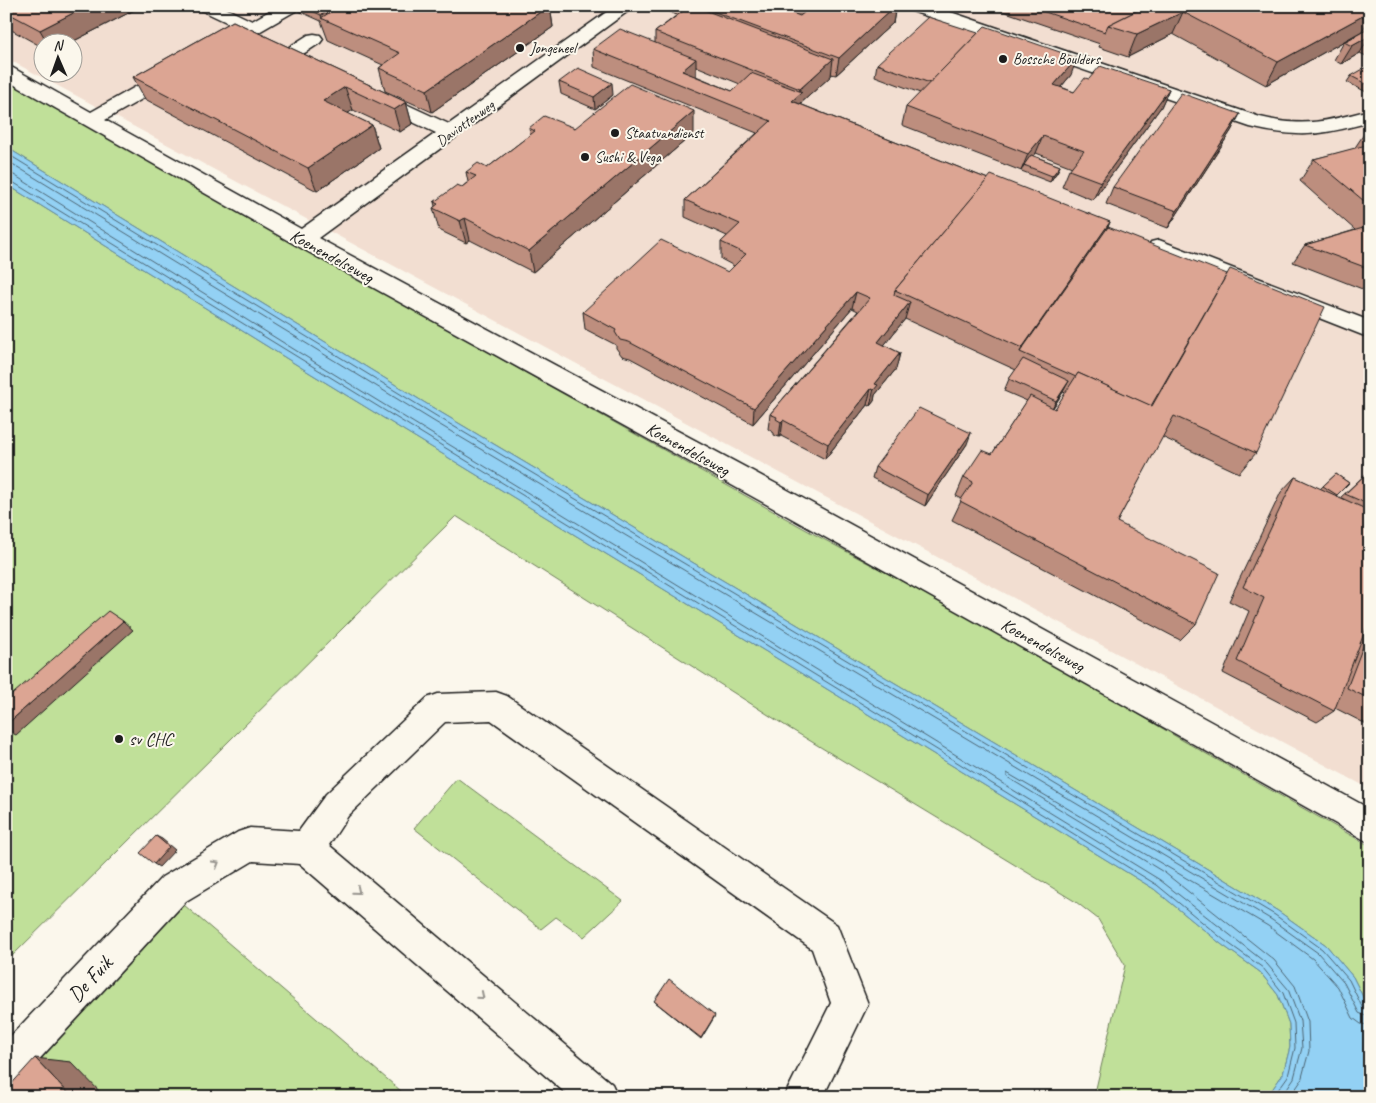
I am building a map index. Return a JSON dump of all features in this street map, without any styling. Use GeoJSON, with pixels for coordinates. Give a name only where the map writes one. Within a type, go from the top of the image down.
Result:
{"type":"FeatureCollection","features":[{"type":"Feature","properties":{"kind":"street"},"geometry":{"type":"LineString","coordinates":[[207,6],[287,56],[314,39]]}},
{"type":"Feature","properties":{"kind":"street"},"geometry":{"type":"LineString","coordinates":[[91,120],[291,6]]}},
{"type":"Feature","properties":{"kind":"street","name":"Daviottenweg"},"geometry":{"type":"LineString","coordinates":[[302,240],[627,6]]}},
{"type":"Feature","properties":{"kind":"street"},"geometry":{"type":"LineString","coordinates":[[915,6],[1236,117],[1266,125],[1302,129],[1324,128],[1370,116]]}},
{"type":"Feature","properties":{"kind":"street","name":"Koenendelseweg"},"geometry":{"type":"LineString","coordinates":[[6,72],[302,240],[774,496],[1370,827]]}},
{"type":"Feature","properties":{"kind":"street"},"geometry":{"type":"LineString","coordinates":[[363,91],[451,133]]}},
{"type":"Feature","properties":{"kind":"street"},"geometry":{"type":"LineString","coordinates":[[1142,240],[1370,330]]}},
{"type":"Feature","properties":{"kind":"street"},"geometry":{"type":"LineString","coordinates":[[599,1097],[306,848],[337,804],[438,708],[496,706],[825,937],[850,1004],[803,1097]]}},
{"type":"Feature","properties":{"kind":"street","name":"De Fuik"},"geometry":{"type":"LineString","coordinates":[[6,1068],[174,890],[250,844],[306,848]]}},
{"type":"Feature","properties":{"kind":"shaded area"},"geometry":{"type":"Polygon","coordinates":[[[6,6],[1370,6],[1370,789],[51,82],[82,82],[82,32],[32,32],[32,72],[6,58],[6,6]]]}},
{"type":"Feature","properties":{"kind":"green space"},"geometry":{"type":"Polygon","coordinates":[[[6,80],[812,533],[1036,653],[1182,740],[1370,846],[1370,1011],[1353,977],[1326,945],[1278,911],[440,412],[6,147],[6,80]]]}},
{"type":"Feature","properties":{"kind":"green space","name":"sv CHC"},"geometry":{"type":"Polygon","coordinates":[[[6,184],[310,373],[1154,889],[1221,944],[1260,972],[1278,995],[1289,1024],[1290,1047],[1283,1074],[1267,1097],[1094,1097],[1125,965],[1098,919],[1076,902],[789,728],[456,516],[6,962],[6,184]]]}},
{"type":"Feature","properties":{"kind":"green space"},"geometry":{"type":"Polygon","coordinates":[[[457,778],[623,901],[584,937],[556,917],[541,929],[414,828],[457,778]]]}},
{"type":"Feature","properties":{"kind":"green space"},"geometry":{"type":"Polygon","coordinates":[[[184,905],[408,1097],[6,1097],[184,905]]]}},
{"type":"Feature","properties":{"kind":"water"},"geometry":{"type":"Polygon","coordinates":[[[6,147],[440,412],[1278,911],[1326,945],[1353,977],[1370,1011],[1368,1097],[1267,1097],[1283,1074],[1290,1047],[1289,1024],[1278,995],[1260,972],[1221,944],[1154,889],[310,373],[6,184],[6,147]]]}},
{"type":"Feature","properties":{"kind":"building"},"geometry":{"type":"Polygon","coordinates":[[[6,6],[87,6],[40,30],[6,12],[6,6]]]}},
{"type":"Feature","properties":{"kind":"building"},"geometry":{"type":"Polygon","coordinates":[[[301,6],[329,6],[334,8],[321,15],[301,6]]]}},
{"type":"Feature","properties":{"kind":"building"},"geometry":{"type":"Polygon","coordinates":[[[340,6],[549,6],[427,90],[379,68],[400,53],[321,18],[340,6]]]}},
{"type":"Feature","properties":{"kind":"building"},"geometry":{"type":"Polygon","coordinates":[[[690,6],[833,59],[800,89],[655,32],[690,6]]]}},
{"type":"Feature","properties":{"kind":"building"},"geometry":{"type":"Polygon","coordinates":[[[699,6],[801,6],[792,13],[800,16],[812,6],[895,6],[839,58],[699,6]]]}},
{"type":"Feature","properties":{"kind":"building"},"geometry":{"type":"Polygon","coordinates":[[[1027,6],[1146,6],[1108,25],[1105,32],[1027,6]]]}},
{"type":"Feature","properties":{"kind":"building"},"geometry":{"type":"Polygon","coordinates":[[[1146,6],[1370,6],[1370,12],[1278,62],[1183,12],[1137,34],[1108,25],[1146,6]]]}},
{"type":"Feature","properties":{"kind":"building"},"geometry":{"type":"Polygon","coordinates":[[[928,17],[978,33],[930,83],[877,64],[928,17]]]}},
{"type":"Feature","properties":{"kind":"building"},"geometry":{"type":"Polygon","coordinates":[[[233,21],[406,102],[394,110],[345,87],[323,101],[372,125],[308,168],[133,77],[233,21]]]}},
{"type":"Feature","properties":{"kind":"building"},"geometry":{"type":"Polygon","coordinates":[[[985,26],[1077,58],[1054,85],[1074,92],[1085,78],[1089,79],[1100,66],[1169,89],[1101,182],[1069,170],[1084,151],[1043,136],[1028,154],[906,107],[985,26]]]}},
{"type":"Feature","properties":{"kind":"building"},"geometry":{"type":"Polygon","coordinates":[[[1370,28],[1370,36],[1352,46],[1344,42],[1370,28]]]}},
{"type":"Feature","properties":{"kind":"building"},"geometry":{"type":"Polygon","coordinates":[[[620,29],[696,59],[682,71],[732,91],[751,73],[802,92],[792,101],[988,179],[895,290],[894,295],[910,302],[878,342],[900,353],[875,384],[878,385],[874,390],[871,389],[828,444],[783,420],[781,422],[776,419],[777,417],[770,414],[870,298],[856,292],[754,408],[629,342],[620,340],[615,332],[616,330],[583,312],[661,240],[728,272],[746,254],[721,242],[740,224],[685,200],[771,121],[593,49],[620,29]]]}},
{"type":"Feature","properties":{"kind":"building"},"geometry":{"type":"Polygon","coordinates":[[[578,68],[612,83],[594,97],[559,82],[578,68]]]}},
{"type":"Feature","properties":{"kind":"building"},"geometry":{"type":"Polygon","coordinates":[[[1365,68],[1370,70],[1370,86],[1351,76],[1365,68]]]}},
{"type":"Feature","properties":{"kind":"building"},"geometry":{"type":"Polygon","coordinates":[[[630,84],[694,111],[529,251],[465,218],[460,221],[433,208],[438,204],[434,202],[457,185],[462,187],[476,176],[466,172],[478,163],[487,168],[535,131],[529,128],[544,116],[575,128],[630,84]]]}},
{"type":"Feature","properties":{"kind":"building"},"geometry":{"type":"Polygon","coordinates":[[[1181,93],[1240,114],[1177,211],[1113,187],[1181,93]]]}},
{"type":"Feature","properties":{"kind":"building"},"geometry":{"type":"Polygon","coordinates":[[[1370,144],[1370,206],[1314,159],[1370,144]]]}},
{"type":"Feature","properties":{"kind":"building"},"geometry":{"type":"Polygon","coordinates":[[[1031,155],[1060,166],[1052,176],[1024,165],[1031,155]]]}},
{"type":"Feature","properties":{"kind":"building"},"geometry":{"type":"Polygon","coordinates":[[[991,175],[1110,222],[1022,348],[895,290],[991,175]]]}},
{"type":"Feature","properties":{"kind":"building"},"geometry":{"type":"Polygon","coordinates":[[[1370,226],[1370,269],[1305,245],[1370,226]]]}},
{"type":"Feature","properties":{"kind":"building"},"geometry":{"type":"Polygon","coordinates":[[[1108,227],[1227,274],[1151,406],[1078,373],[1076,377],[1020,352],[1108,227]]]}},
{"type":"Feature","properties":{"kind":"building"},"geometry":{"type":"Polygon","coordinates":[[[1230,269],[1325,307],[1256,453],[1174,416],[1117,522],[1219,573],[1196,624],[960,501],[973,482],[964,477],[982,450],[992,454],[1030,396],[1055,409],[1078,373],[1152,406],[1230,269]]]}},
{"type":"Feature","properties":{"kind":"building"},"geometry":{"type":"Polygon","coordinates":[[[1023,359],[1069,381],[1056,401],[1009,379],[1023,359]]]}},
{"type":"Feature","properties":{"kind":"building"},"geometry":{"type":"Polygon","coordinates":[[[919,408],[971,433],[928,495],[875,467],[919,408]]]}},
{"type":"Feature","properties":{"kind":"building"},"geometry":{"type":"Polygon","coordinates":[[[1370,470],[1370,505],[1345,494],[1370,470]]]}},
{"type":"Feature","properties":{"kind":"building"},"geometry":{"type":"Polygon","coordinates":[[[1336,474],[1349,483],[1337,495],[1323,486],[1336,474]]]}},
{"type":"Feature","properties":{"kind":"building"},"geometry":{"type":"Polygon","coordinates":[[[1295,477],[1370,511],[1370,618],[1334,711],[1237,661],[1264,598],[1243,587],[1295,477]]]}},
{"type":"Feature","properties":{"kind":"building"},"geometry":{"type":"Polygon","coordinates":[[[108,611],[123,621],[6,725],[6,700],[108,611]]]}},
{"type":"Feature","properties":{"kind":"building"},"geometry":{"type":"Polygon","coordinates":[[[1370,628],[1370,699],[1347,688],[1370,628]]]}},
{"type":"Feature","properties":{"kind":"building"},"geometry":{"type":"Polygon","coordinates":[[[156,836],[169,847],[154,864],[140,853],[156,836]]]}},
{"type":"Feature","properties":{"kind":"building"},"geometry":{"type":"Polygon","coordinates":[[[669,979],[715,1015],[701,1038],[654,1001],[669,979]]]}},
{"type":"Feature","properties":{"kind":"building"},"geometry":{"type":"Polygon","coordinates":[[[35,1058],[72,1097],[6,1097],[6,1090],[35,1058]]]}},
{"type":"Feature","properties":{"kind":"place","name":"Jongeneel"},"geometry":{"type":"Point","coordinates":[520,48]}},
{"type":"Feature","properties":{"kind":"place","name":"Bossche Boulders"},"geometry":{"type":"Point","coordinates":[1003,59]}},
{"type":"Feature","properties":{"kind":"place","name":"Staatvandienst"},"geometry":{"type":"Point","coordinates":[615,133]}},
{"type":"Feature","properties":{"kind":"place","name":"Sushi & Vega"},"geometry":{"type":"Point","coordinates":[585,157]}},
{"type":"Feature","properties":{"kind":"place","name":"sv CHC"},"geometry":{"type":"Point","coordinates":[119,739]}}]}
